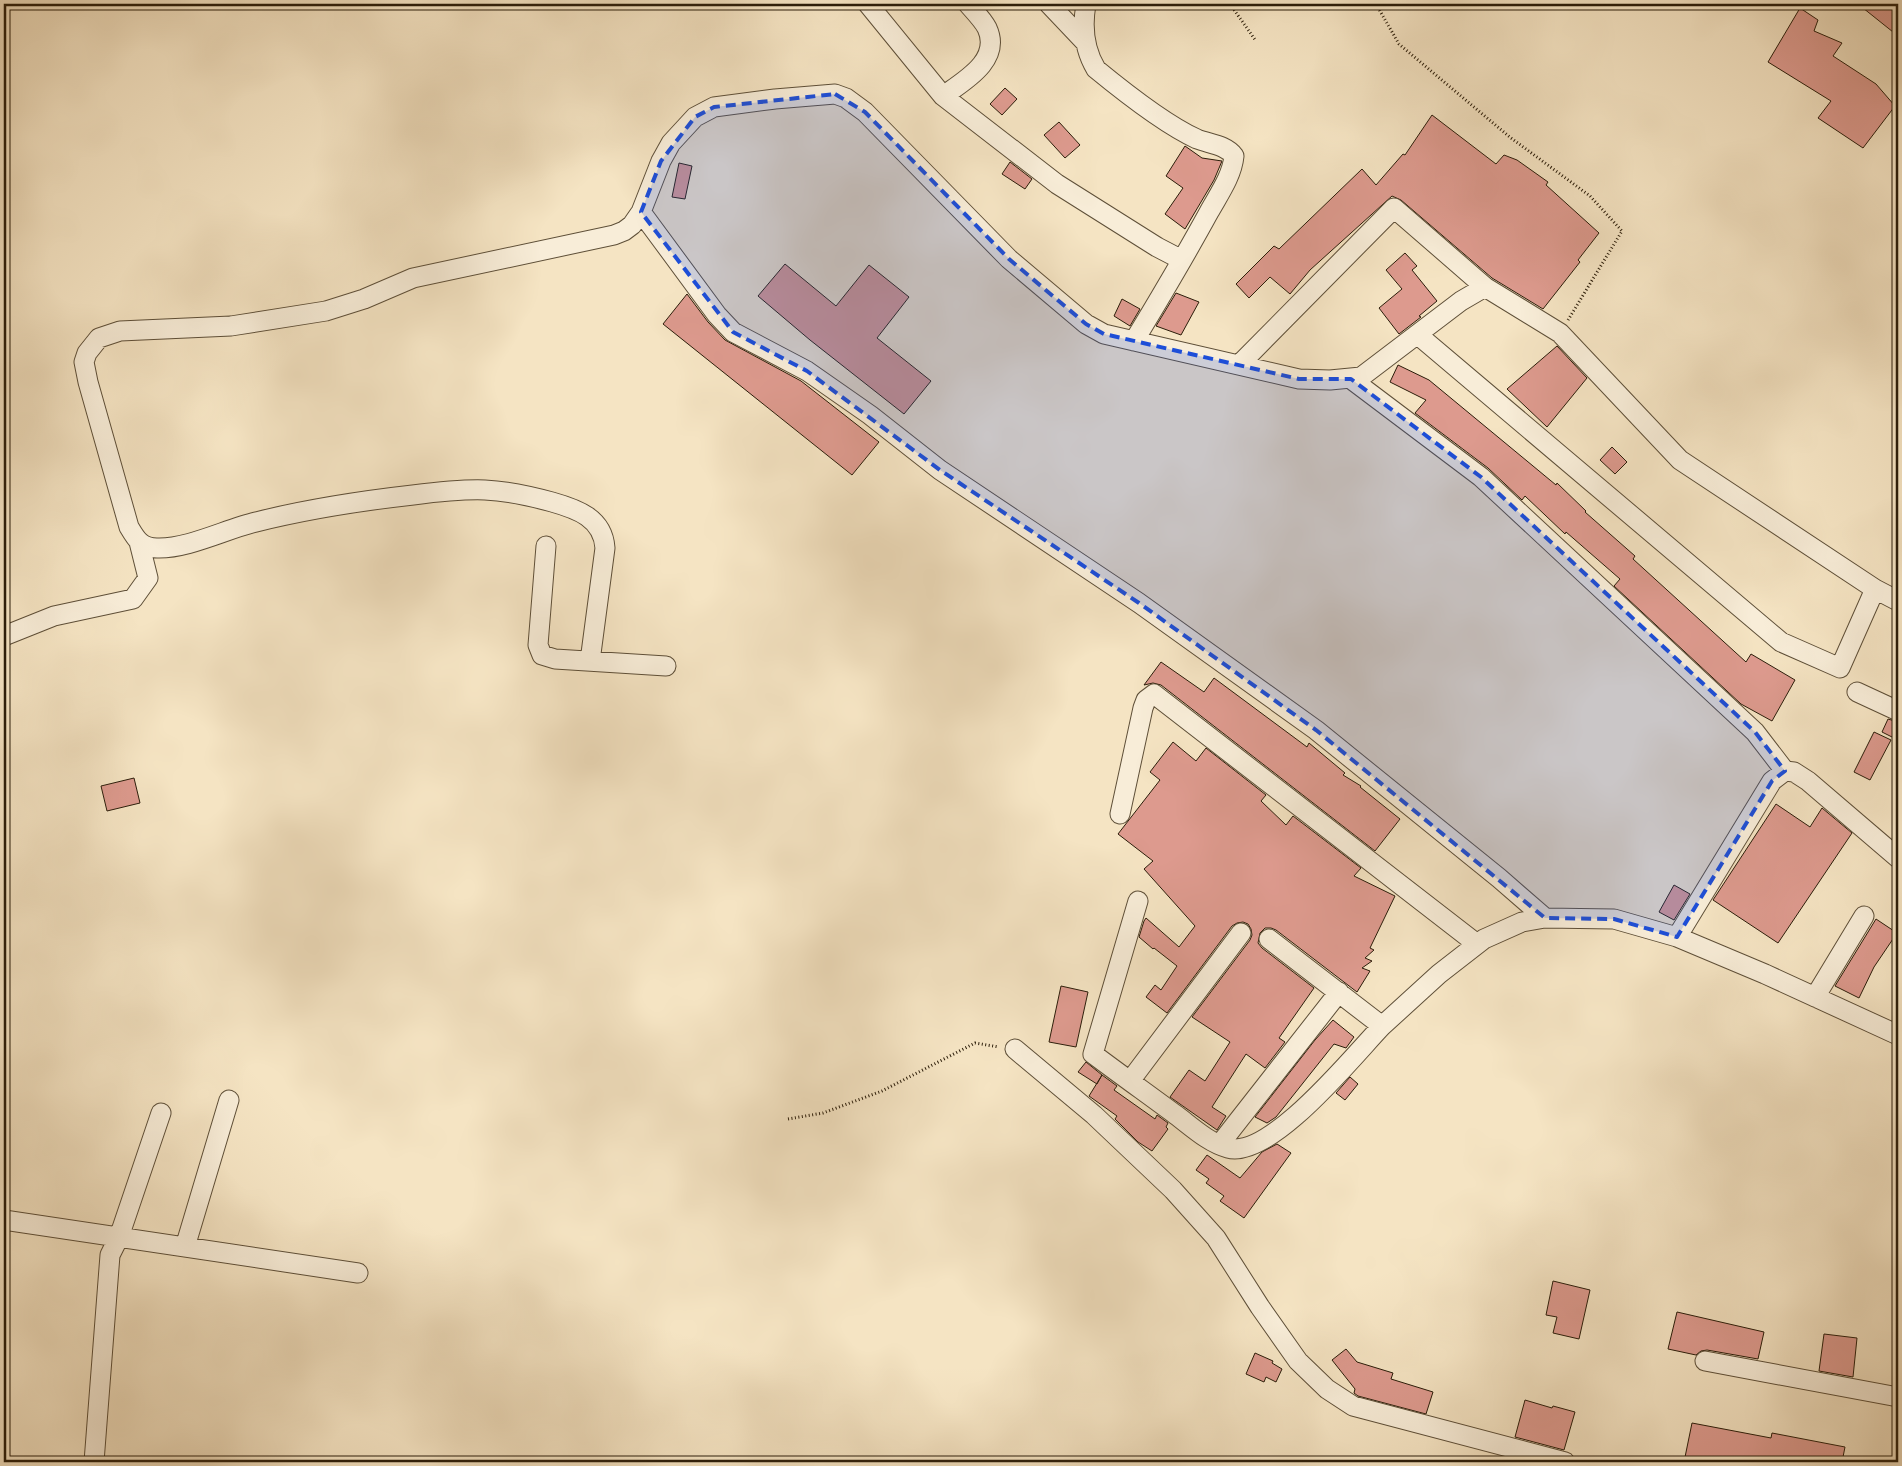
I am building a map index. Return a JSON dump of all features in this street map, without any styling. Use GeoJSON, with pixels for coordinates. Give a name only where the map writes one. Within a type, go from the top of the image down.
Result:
{"type":"FeatureCollection","features":[{"type":"Feature","properties":{"kind":"street"},"geometry":{"type":"LineString","coordinates":[[868,4],[943,96],[1057,184],[1182,260]]}},
{"type":"Feature","properties":{"kind":"street"},"geometry":{"type":"LineString","coordinates":[[943,96],[968,78],[987,58],[990,47],[987,28],[968,4]]}},
{"type":"Feature","properties":{"kind":"street"},"geometry":{"type":"LineString","coordinates":[[1049,4],[1085,42]]}},
{"type":"Feature","properties":{"kind":"street"},"geometry":{"type":"LineString","coordinates":[[1086,4],[1084,15],[1085,42],[1088,56],[1096,68],[1179,130],[1198,139],[1222,146],[1234,156],[1234,165],[1227,179],[1134,341]]}},
{"type":"Feature","properties":{"kind":"street"},"geometry":{"type":"LineString","coordinates":[[4,636],[54,616],[133,599],[148,578],[139,542],[129,527],[86,373],[84,362],[87,353],[99,338],[120,331],[231,326],[326,311],[364,299],[413,278],[614,235],[632,225],[641,212],[661,162],[671,143],[695,117],[714,107],[835,94],[846,98],[866,112],[1009,259],[1086,324],[1104,334],[1299,378],[1351,380],[1361,377],[1461,301],[1485,287]]}},
{"type":"Feature","properties":{"kind":"street"},"geometry":{"type":"LineString","coordinates":[[1239,365],[1394,208],[1485,287],[1560,333],[1680,460],[1875,589],[1898,602]]}},
{"type":"Feature","properties":{"kind":"street"},"geometry":{"type":"LineString","coordinates":[[641,212],[716,315],[733,332],[807,371],[870,415],[940,470],[1139,603],[1316,730],[1499,878],[1545,918]]}},
{"type":"Feature","properties":{"kind":"street"},"geometry":{"type":"LineString","coordinates":[[1461,301],[1468,273]]}},
{"type":"Feature","properties":{"kind":"street"},"geometry":{"type":"LineString","coordinates":[[1418,335],[1781,642],[1840,668],[1875,589]]}},
{"type":"Feature","properties":{"kind":"street"},"geometry":{"type":"LineString","coordinates":[[1351,380],[1482,477],[1755,732],[1785,771]]}},
{"type":"Feature","properties":{"kind":"street"},"geometry":{"type":"LineString","coordinates":[[139,542],[153,548],[177,546],[255,522],[344,504],[452,491],[484,490],[517,493],[561,504],[588,516],[598,525],[604,538],[605,548],[590,661]]}},
{"type":"Feature","properties":{"kind":"street"},"geometry":{"type":"LineString","coordinates":[[546,546],[538,645],[542,655],[548,658],[666,666]]}},
{"type":"Feature","properties":{"kind":"street"},"geometry":{"type":"LineString","coordinates":[[1857,692],[1898,711]]}},
{"type":"Feature","properties":{"kind":"street"},"geometry":{"type":"LineString","coordinates":[[1120,814],[1143,708],[1146,700],[1154,694],[1477,944]]}},
{"type":"Feature","properties":{"kind":"street"},"geometry":{"type":"LineString","coordinates":[[1677,937],[1772,781],[1785,771],[1794,772],[1808,781],[1898,858]]}},
{"type":"Feature","properties":{"kind":"street"},"geometry":{"type":"LineString","coordinates":[[1138,901],[1093,1054],[1207,1138],[1228,1148],[1241,1149],[1276,1134],[1295,1118],[1382,1026],[1439,974],[1477,944],[1522,922],[1545,918],[1614,919],[1677,937],[1766,974],[1898,1035]]}},
{"type":"Feature","properties":{"kind":"street"},"geometry":{"type":"LineString","coordinates":[[1815,997],[1864,916]]}},
{"type":"Feature","properties":{"kind":"street"},"geometry":{"type":"LineString","coordinates":[[1130,1082],[1241,933]]}},
{"type":"Feature","properties":{"kind":"street"},"geometry":{"type":"LineString","coordinates":[[1269,939],[1382,1026]]}},
{"type":"Feature","properties":{"kind":"street"},"geometry":{"type":"LineString","coordinates":[[1220,1144],[1339,992]]}},
{"type":"Feature","properties":{"kind":"street"},"geometry":{"type":"LineString","coordinates":[[1015,1049],[1094,1115],[1173,1190],[1216,1238],[1260,1307],[1298,1361],[1327,1390],[1353,1406],[1565,1462]]}},
{"type":"Feature","properties":{"kind":"street"},"geometry":{"type":"LineString","coordinates":[[186,1247],[229,1100]]}},
{"type":"Feature","properties":{"kind":"street"},"geometry":{"type":"LineString","coordinates":[[94,1462],[110,1255],[119,1237],[161,1113]]}},
{"type":"Feature","properties":{"kind":"street"},"geometry":{"type":"LineString","coordinates":[[4,1220],[358,1273]]}},
{"type":"Feature","properties":{"kind":"street"},"geometry":{"type":"LineString","coordinates":[[1705,1361],[1898,1397]]}},
{"type":"Feature","properties":{"kind":"path"},"geometry":{"type":"LineString","coordinates":[[1230,4],[1256,41]]}},
{"type":"Feature","properties":{"kind":"path"},"geometry":{"type":"LineString","coordinates":[[1376,4],[1399,44],[1510,138],[1590,196],[1622,231],[1560,333]]}},
{"type":"Feature","properties":{"kind":"path"},"geometry":{"type":"LineString","coordinates":[[788,1119],[823,1113],[882,1091],[975,1044],[1015,1049]]}},
{"type":"Feature","properties":{"kind":"highlighted area"},"geometry":{"type":"Polygon","coordinates":[[[835,94],[865,112],[1009,259],[1086,324],[1104,334],[1299,379],[1351,379],[1481,477],[1755,732],[1785,771],[1772,781],[1677,937],[1614,919],[1545,918],[1316,730],[1139,603],[940,470],[807,371],[733,332],[641,212],[661,161],[695,117],[714,107],[835,94]]]}},
{"type":"Feature","properties":{"kind":"building"},"geometry":{"type":"Polygon","coordinates":[[[1858,4],[1898,4],[1898,36],[1858,4]]]}},
{"type":"Feature","properties":{"kind":"building"},"geometry":{"type":"Polygon","coordinates":[[[1800,8],[1818,20],[1814,31],[1842,43],[1833,56],[1876,84],[1895,106],[1863,148],[1818,118],[1831,101],[1768,62],[1800,8]]]}},
{"type":"Feature","properties":{"kind":"building"},"geometry":{"type":"Polygon","coordinates":[[[1005,88],[1017,99],[1002,115],[990,104],[1005,88]]]}},
{"type":"Feature","properties":{"kind":"building"},"geometry":{"type":"Polygon","coordinates":[[[1432,115],[1496,164],[1504,155],[1517,160],[1548,182],[1546,185],[1599,233],[1578,260],[1580,262],[1543,309],[1492,278],[1401,200],[1392,196],[1310,270],[1290,294],[1270,277],[1249,298],[1236,284],[1274,246],[1279,249],[1362,169],[1376,185],[1403,154],[1405,155],[1432,115]]]}},
{"type":"Feature","properties":{"kind":"building"},"geometry":{"type":"Polygon","coordinates":[[[1059,122],[1080,145],[1065,158],[1044,135],[1059,122]]]}},
{"type":"Feature","properties":{"kind":"building"},"geometry":{"type":"Polygon","coordinates":[[[1185,146],[1202,158],[1222,161],[1214,180],[1185,229],[1165,214],[1183,188],[1166,176],[1185,146]]]}},
{"type":"Feature","properties":{"kind":"building"},"geometry":{"type":"Polygon","coordinates":[[[1010,162],[1032,179],[1025,189],[1002,174],[1010,162]]]}},
{"type":"Feature","properties":{"kind":"building"},"geometry":{"type":"Polygon","coordinates":[[[679,163],[692,166],[685,199],[672,197],[679,163]]]}},
{"type":"Feature","properties":{"kind":"building"},"geometry":{"type":"Polygon","coordinates":[[[1405,253],[1417,266],[1412,270],[1437,301],[1419,316],[1421,317],[1399,334],[1379,308],[1402,289],[1386,270],[1405,253]]]}},
{"type":"Feature","properties":{"kind":"building"},"geometry":{"type":"Polygon","coordinates":[[[785,264],[836,306],[869,265],[909,297],[877,338],[931,381],[904,414],[810,340],[758,296],[785,264]]]}},
{"type":"Feature","properties":{"kind":"building"},"geometry":{"type":"Polygon","coordinates":[[[1176,293],[1199,302],[1181,335],[1156,326],[1176,293]]]}},
{"type":"Feature","properties":{"kind":"building"},"geometry":{"type":"Polygon","coordinates":[[[687,294],[708,322],[725,340],[801,381],[879,442],[852,475],[663,324],[687,294]]]}},
{"type":"Feature","properties":{"kind":"building"},"geometry":{"type":"Polygon","coordinates":[[[1122,299],[1140,309],[1130,326],[1114,316],[1122,299]]]}},
{"type":"Feature","properties":{"kind":"building"},"geometry":{"type":"Polygon","coordinates":[[[1557,346],[1587,378],[1547,427],[1507,389],[1557,346]]]}},
{"type":"Feature","properties":{"kind":"building"},"geometry":{"type":"Polygon","coordinates":[[[1398,365],[1429,380],[1556,485],[1557,483],[1585,512],[1635,556],[1633,559],[1746,662],[1751,654],[1795,680],[1772,721],[1741,704],[1614,586],[1620,579],[1566,532],[1565,534],[1525,496],[1522,500],[1488,468],[1415,413],[1426,400],[1390,382],[1398,365]]]}},
{"type":"Feature","properties":{"kind":"building"},"geometry":{"type":"Polygon","coordinates":[[[1612,447],[1627,462],[1615,474],[1600,460],[1612,447]]]}},
{"type":"Feature","properties":{"kind":"building"},"geometry":{"type":"Polygon","coordinates":[[[1161,662],[1204,692],[1214,678],[1307,747],[1309,743],[1345,773],[1343,775],[1361,786],[1400,819],[1375,851],[1161,685],[1153,683],[1144,685],[1161,662]]]}},
{"type":"Feature","properties":{"kind":"building"},"geometry":{"type":"Polygon","coordinates":[[[1888,719],[1898,722],[1898,740],[1882,732],[1888,719]]]}},
{"type":"Feature","properties":{"kind":"building"},"geometry":{"type":"Polygon","coordinates":[[[1874,732],[1891,740],[1870,780],[1854,772],[1874,732]]]}},
{"type":"Feature","properties":{"kind":"building"},"geometry":{"type":"Polygon","coordinates":[[[1173,742],[1196,761],[1206,748],[1266,795],[1261,801],[1286,825],[1293,816],[1361,868],[1354,876],[1395,896],[1370,948],[1374,950],[1365,958],[1372,961],[1362,968],[1370,971],[1357,992],[1276,930],[1265,928],[1260,933],[1258,943],[1262,948],[1314,988],[1279,1038],[1285,1042],[1265,1068],[1246,1054],[1212,1107],[1226,1116],[1217,1130],[1170,1097],[1189,1070],[1205,1081],[1230,1042],[1192,1017],[1250,940],[1252,935],[1251,929],[1248,924],[1243,922],[1232,926],[1167,1013],[1146,997],[1155,985],[1161,990],[1177,966],[1139,937],[1144,921],[1146,918],[1179,947],[1195,926],[1144,869],[1153,861],[1118,834],[1160,780],[1150,772],[1173,742]]]}},
{"type":"Feature","properties":{"kind":"building"},"geometry":{"type":"Polygon","coordinates":[[[134,778],[140,803],[107,811],[101,786],[134,778]]]}},
{"type":"Feature","properties":{"kind":"building"},"geometry":{"type":"Polygon","coordinates":[[[1776,804],[1810,827],[1822,808],[1852,833],[1778,943],[1713,900],[1776,804]]]}},
{"type":"Feature","properties":{"kind":"building"},"geometry":{"type":"Polygon","coordinates":[[[1674,885],[1690,894],[1674,920],[1659,912],[1674,885]]]}},
{"type":"Feature","properties":{"kind":"building"},"geometry":{"type":"Polygon","coordinates":[[[1876,919],[1897,933],[1874,967],[1859,998],[1835,986],[1876,919]]]}},
{"type":"Feature","properties":{"kind":"building"},"geometry":{"type":"Polygon","coordinates":[[[1061,986],[1088,992],[1076,1047],[1049,1042],[1061,986]]]}},
{"type":"Feature","properties":{"kind":"building"},"geometry":{"type":"Polygon","coordinates":[[[1333,1020],[1354,1037],[1346,1048],[1334,1044],[1276,1117],[1267,1123],[1255,1117],[1315,1040],[1333,1020]]]}},
{"type":"Feature","properties":{"kind":"building"},"geometry":{"type":"Polygon","coordinates":[[[1086,1062],[1102,1075],[1097,1084],[1078,1072],[1086,1062]]]}},
{"type":"Feature","properties":{"kind":"building"},"geometry":{"type":"Polygon","coordinates":[[[1102,1075],[1117,1086],[1114,1090],[1155,1119],[1157,1115],[1168,1123],[1166,1127],[1168,1129],[1152,1151],[1138,1142],[1115,1119],[1117,1116],[1089,1096],[1102,1075]]]}},
{"type":"Feature","properties":{"kind":"building"},"geometry":{"type":"Polygon","coordinates":[[[1350,1077],[1358,1084],[1345,1100],[1336,1093],[1350,1077]]]}},
{"type":"Feature","properties":{"kind":"building"},"geometry":{"type":"Polygon","coordinates":[[[1277,1144],[1291,1153],[1244,1218],[1220,1201],[1224,1196],[1206,1183],[1209,1179],[1196,1170],[1207,1155],[1240,1178],[1262,1152],[1277,1144]]]}},
{"type":"Feature","properties":{"kind":"building"},"geometry":{"type":"Polygon","coordinates":[[[1553,1281],[1590,1290],[1579,1339],[1553,1333],[1557,1317],[1546,1315],[1553,1281]]]}},
{"type":"Feature","properties":{"kind":"building"},"geometry":{"type":"Polygon","coordinates":[[[1677,1312],[1764,1332],[1758,1359],[1707,1350],[1701,1351],[1696,1355],[1668,1349],[1677,1312]]]}},
{"type":"Feature","properties":{"kind":"building"},"geometry":{"type":"Polygon","coordinates":[[[1824,1334],[1857,1338],[1853,1377],[1819,1371],[1824,1334]]]}},
{"type":"Feature","properties":{"kind":"building"},"geometry":{"type":"Polygon","coordinates":[[[1346,1349],[1357,1362],[1393,1373],[1391,1379],[1433,1392],[1426,1414],[1358,1396],[1354,1393],[1355,1389],[1332,1360],[1346,1349]]]}},
{"type":"Feature","properties":{"kind":"building"},"geometry":{"type":"Polygon","coordinates":[[[1255,1353],[1273,1361],[1272,1363],[1282,1369],[1276,1382],[1266,1377],[1264,1382],[1246,1374],[1255,1353]]]}},
{"type":"Feature","properties":{"kind":"building"},"geometry":{"type":"Polygon","coordinates":[[[1525,1400],[1575,1412],[1564,1450],[1515,1437],[1525,1400]]]}},
{"type":"Feature","properties":{"kind":"building"},"geometry":{"type":"Polygon","coordinates":[[[1692,1423],[1771,1438],[1772,1433],[1845,1447],[1842,1462],[1684,1462],[1692,1423]]]}}]}
